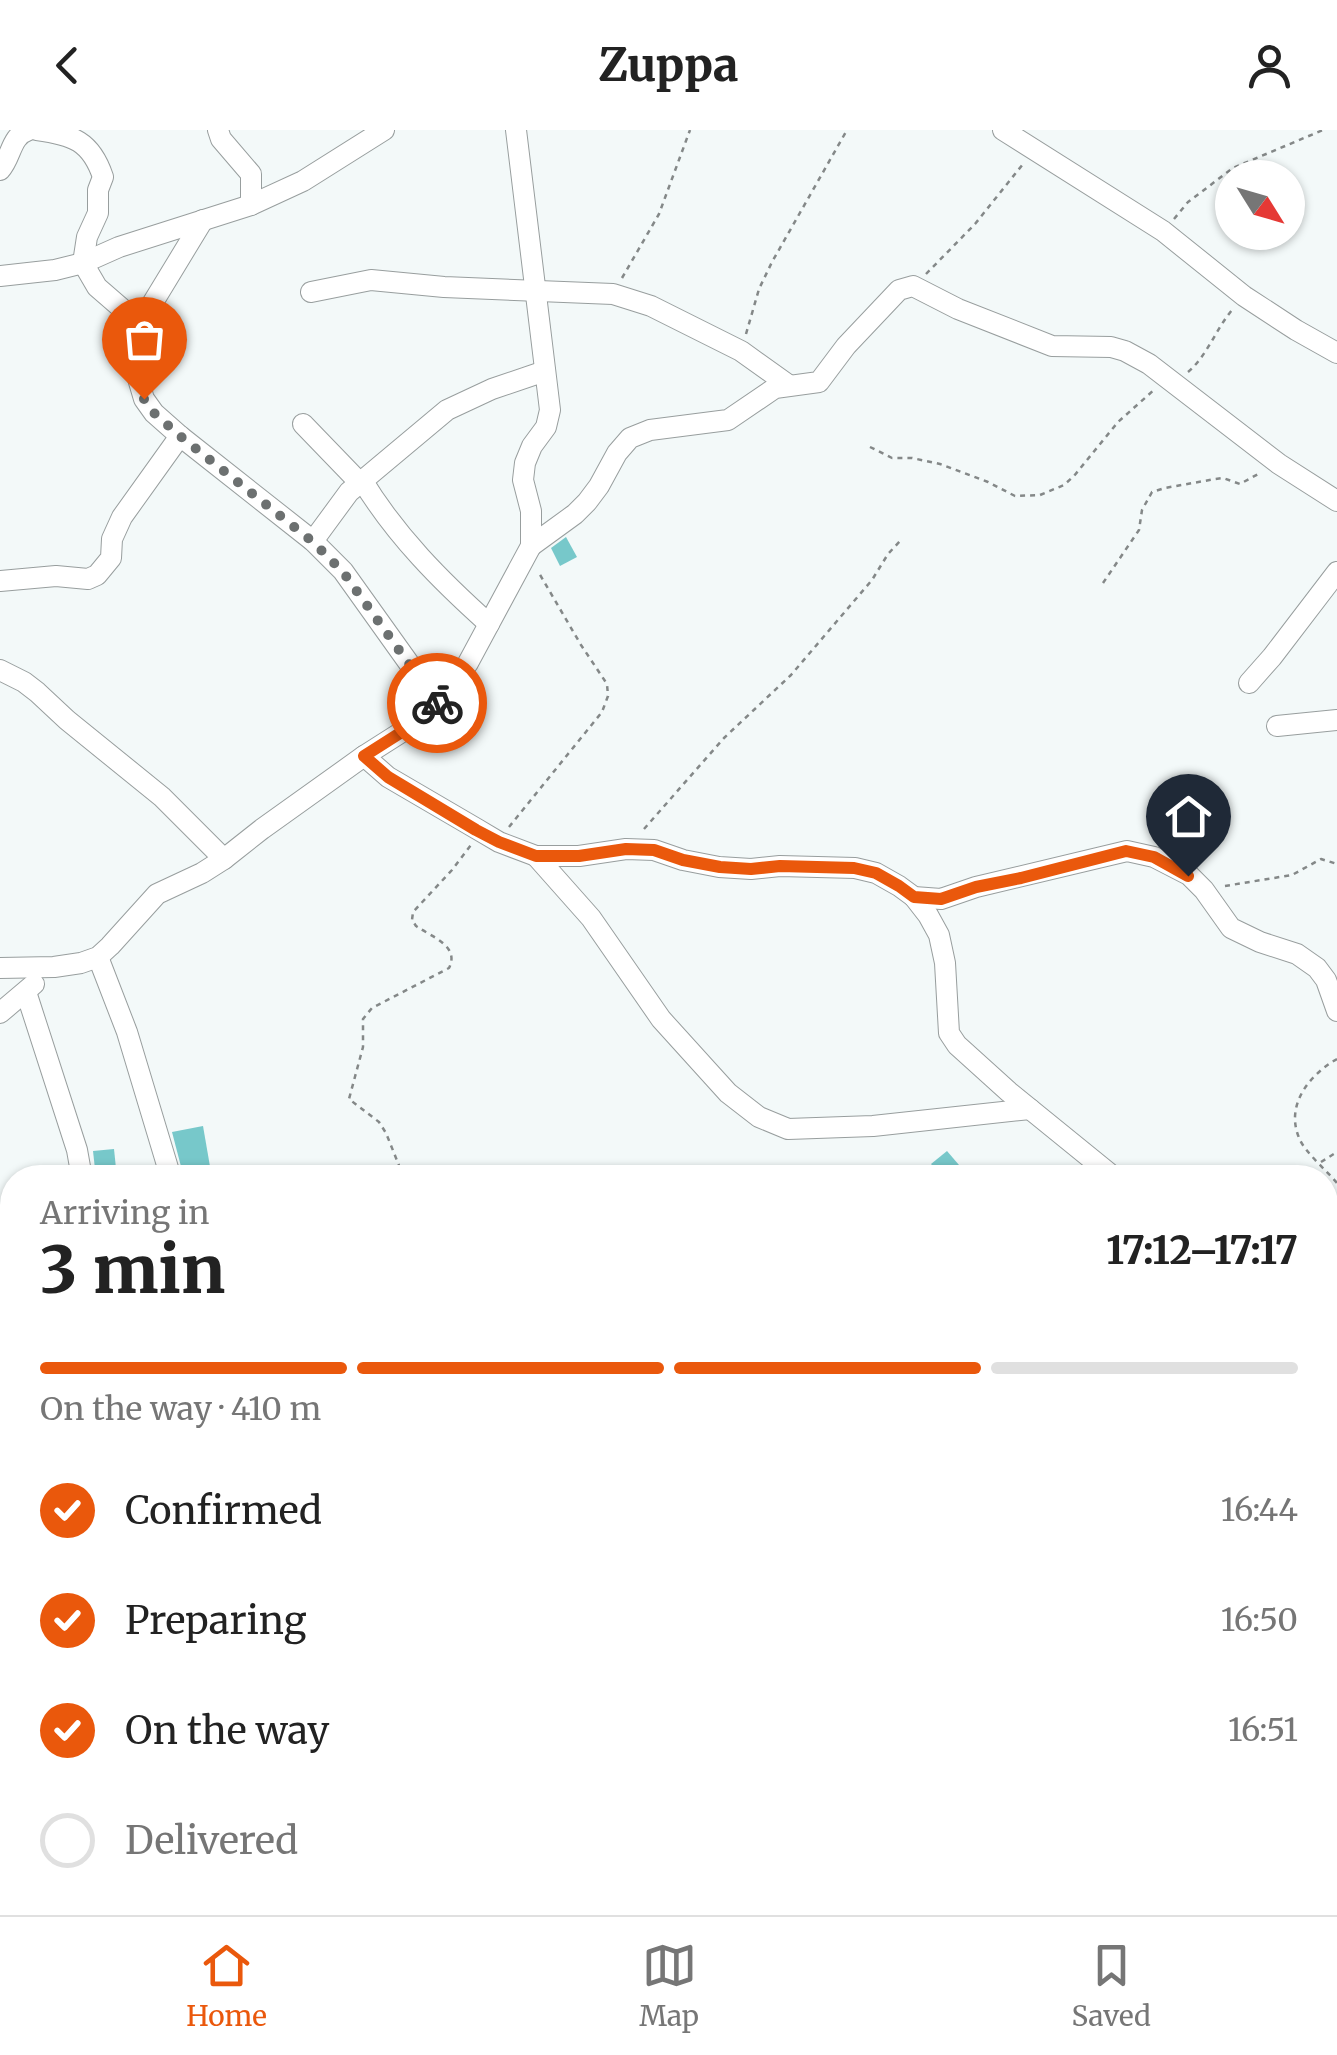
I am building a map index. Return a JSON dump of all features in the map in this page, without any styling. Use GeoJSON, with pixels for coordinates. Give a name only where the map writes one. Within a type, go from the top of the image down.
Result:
{"type":"FeatureCollection","features":[{"type":"Feature","properties":{"kind":"street"},"geometry":{"type":"LineString","coordinates":[[0,170],[16,138],[29,130]]}},
{"type":"Feature","properties":{"kind":"street"},"geometry":{"type":"LineString","coordinates":[[37,130],[71,137],[92,152],[103,177],[98,190],[98,212],[87,237],[82,263],[97,287],[142,326]]}},
{"type":"Feature","properties":{"kind":"street"},"geometry":{"type":"LineString","coordinates":[[218,130],[251,174],[252,205]]}},
{"type":"Feature","properties":{"kind":"street"},"geometry":{"type":"LineString","coordinates":[[0,276],[82,263],[252,205],[303,181],[384,130]]}},
{"type":"Feature","properties":{"kind":"street"},"geometry":{"type":"LineString","coordinates":[[516,130],[549,418],[528,454],[523,480],[530,511],[527,553]]}},
{"type":"Feature","properties":{"kind":"street"},"geometry":{"type":"LineString","coordinates":[[1002,130],[1162,231],[1244,296],[1337,353]]}},
{"type":"Feature","properties":{"kind":"street"},"geometry":{"type":"LineString","coordinates":[[203,220],[142,326],[135,360],[144,399],[180,436],[313,542],[343,572],[438,704]]}},
{"type":"Feature","properties":{"kind":"street"},"geometry":{"type":"LineString","coordinates":[[310,292],[371,280],[612,294],[651,306],[741,351],[787,384]]}},
{"type":"Feature","properties":{"kind":"street"},"geometry":{"type":"LineString","coordinates":[[0,968],[54,967],[98,957],[157,894],[224,860],[262,829],[408,728],[438,704],[468,664],[527,553],[586,502],[630,438],[650,430],[728,420],[775,388],[814,383],[823,378],[846,346],[899,290],[914,286],[958,309],[1052,346],[1111,347],[1125,352],[1149,364],[1279,464],[1337,500]]}},
{"type":"Feature","properties":{"kind":"street"},"geometry":{"type":"LineString","coordinates":[[313,542],[326,520],[361,481],[447,410],[545,371]]}},
{"type":"Feature","properties":{"kind":"street"},"geometry":{"type":"LineString","coordinates":[[302,424],[361,481],[440,580],[489,624]]}},
{"type":"Feature","properties":{"kind":"street"},"geometry":{"type":"LineString","coordinates":[[0,582],[97,575],[111,558],[112,539],[122,517],[180,436]]}},
{"type":"Feature","properties":{"kind":"street"},"geometry":{"type":"LineString","coordinates":[[1249,683],[1337,572]]}},
{"type":"Feature","properties":{"kind":"street"},"geometry":{"type":"LineString","coordinates":[[0,670],[37,692],[162,796],[224,860]]}},
{"type":"Feature","properties":{"kind":"street"},"geometry":{"type":"LineString","coordinates":[[1277,726],[1337,720]]}},
{"type":"Feature","properties":{"kind":"street"},"geometry":{"type":"LineString","coordinates":[[364,756],[388,777],[476,830],[536,856],[654,850],[720,867],[854,868],[876,873],[914,897],[939,935],[945,963],[949,1033],[970,1059],[1099,1165]]}},
{"type":"Feature","properties":{"kind":"street"},"geometry":{"type":"LineString","coordinates":[[914,897],[941,899],[1126,851],[1154,857],[1204,890],[1231,928],[1296,954],[1316,968],[1326,980],[1337,1010]]}},
{"type":"Feature","properties":{"kind":"street"},"geometry":{"type":"LineString","coordinates":[[536,856],[602,933],[660,1019],[728,1093],[758,1117],[788,1129],[873,1126],[1030,1109]]}},
{"type":"Feature","properties":{"kind":"street"},"geometry":{"type":"LineString","coordinates":[[98,957],[126,1032],[166,1165]]}},
{"type":"Feature","properties":{"kind":"street"},"geometry":{"type":"LineString","coordinates":[[0,1013],[54,967]]}},
{"type":"Feature","properties":{"kind":"street"},"geometry":{"type":"LineString","coordinates":[[26,992],[80,1165]]}},
{"type":"Feature","properties":{"kind":"path"},"geometry":{"type":"LineString","coordinates":[[612,294],[658,214],[690,130]]}},
{"type":"Feature","properties":{"kind":"path"},"geometry":{"type":"LineString","coordinates":[[741,351],[759,289],[847,130]]}},
{"type":"Feature","properties":{"kind":"path"},"geometry":{"type":"LineString","coordinates":[[1162,231],[1188,202],[1234,168],[1323,130]]}},
{"type":"Feature","properties":{"kind":"path"},"geometry":{"type":"LineString","coordinates":[[914,286],[974,224],[1034,151]]}},
{"type":"Feature","properties":{"kind":"path"},"geometry":{"type":"LineString","coordinates":[[870,447],[892,458],[912,458],[954,469],[1015,496],[1040,495],[1064,485],[1118,422],[1169,379],[1192,368],[1244,296]]}},
{"type":"Feature","properties":{"kind":"path"},"geometry":{"type":"LineString","coordinates":[[1103,583],[1139,530],[1142,510],[1152,492],[1224,478],[1240,484],[1279,464]]}},
{"type":"Feature","properties":{"kind":"path"},"geometry":{"type":"LineString","coordinates":[[626,849],[714,748],[791,675],[900,541]]}},
{"type":"Feature","properties":{"kind":"path"},"geometry":{"type":"LineString","coordinates":[[499,842],[602,712],[608,696],[607,684],[527,553]]}},
{"type":"Feature","properties":{"kind":"path"},"geometry":{"type":"LineString","coordinates":[[398,1165],[378,1122],[349,1099],[363,1047],[362,1019],[372,1008],[452,964],[454,956],[450,949],[416,926],[413,912],[468,850],[476,830]]}},
{"type":"Feature","properties":{"kind":"path"},"geometry":{"type":"LineString","coordinates":[[1204,890],[1292,876],[1321,859],[1337,864]]}},
{"type":"Feature","properties":{"kind":"path"},"geometry":{"type":"LineString","coordinates":[[1337,1059],[1320,1068],[1304,1088],[1297,1102],[1295,1124],[1301,1143],[1320,1163],[1337,1152]]}},
{"type":"Feature","properties":{"kind":"building"},"geometry":{"type":"Polygon","coordinates":[[[566,537],[577,557],[560,566],[551,548],[566,537]]]}},
{"type":"Feature","properties":{"kind":"building"},"geometry":{"type":"Polygon","coordinates":[[[203,1126],[210,1165],[181,1165],[172,1132],[203,1126]]]}},
{"type":"Feature","properties":{"kind":"building"},"geometry":{"type":"Polygon","coordinates":[[[114,1149],[116,1165],[95,1165],[93,1151],[114,1149]]]}},
{"type":"Feature","properties":{"kind":"building"},"geometry":{"type":"Polygon","coordinates":[[[947,1151],[959,1165],[932,1165],[947,1151]]]}},
{"type":"Feature","properties":{"kind":"way so far"},"geometry":{"type":"LineString","coordinates":[[144,399],[180,436],[313,542],[343,572],[437,703]]}},
{"type":"Feature","properties":{"kind":"route"},"geometry":{"type":"LineString","coordinates":[[437,703],[408,728],[364,756],[388,777],[476,830],[536,856],[654,850],[720,867],[854,868],[876,873],[914,897],[941,899],[1126,851],[1154,857],[1188,876]]}}]}
